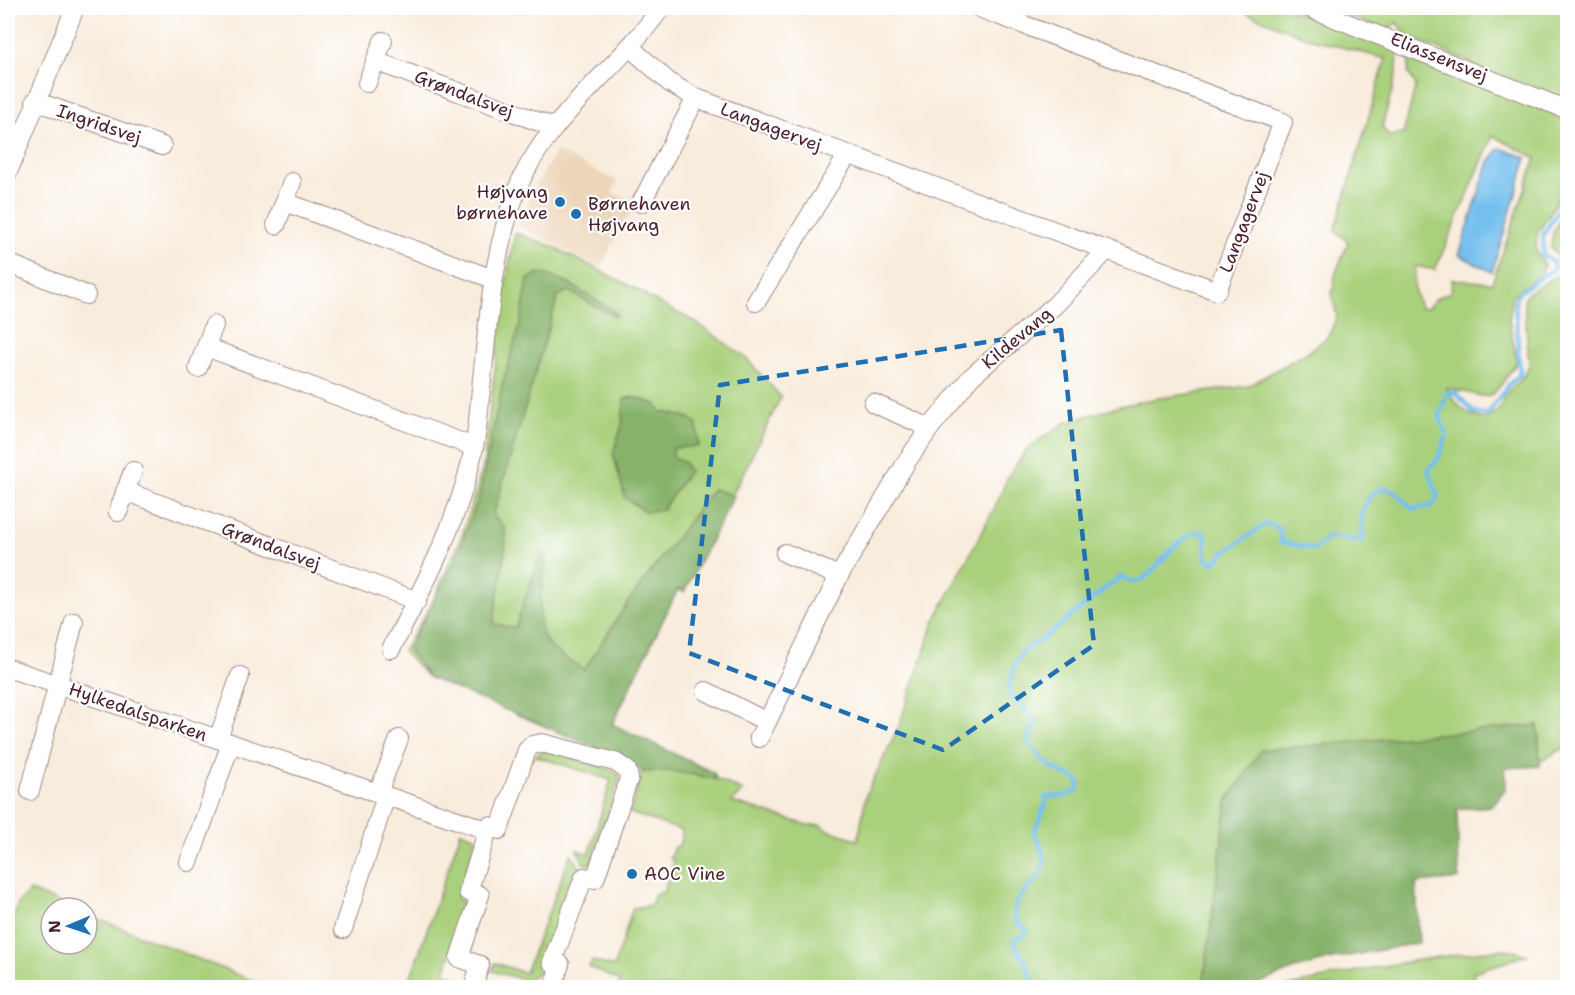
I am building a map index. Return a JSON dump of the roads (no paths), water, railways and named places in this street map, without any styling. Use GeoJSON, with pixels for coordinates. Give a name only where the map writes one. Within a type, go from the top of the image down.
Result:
{"type":"FeatureCollection","features":[{"type":"Feature","properties":{"kind":"street","name":"Ingridsvej"},"geometry":{"type":"LineString","coordinates":[[8,172],[75,8]]}},
{"type":"Feature","properties":{"kind":"street"},"geometry":{"type":"LineString","coordinates":[[391,649],[417,601],[456,511],[474,447],[493,279],[500,242],[516,191],[553,127],[631,48],[661,8]]}},
{"type":"Feature","properties":{"kind":"street","name":"Langagervej"},"geometry":{"type":"LineString","coordinates":[[631,48],[670,83],[696,98],[847,156],[1217,291],[1283,122],[979,8]]}},
{"type":"Feature","properties":{"kind":"street","name":"Eliassensvej"},"geometry":{"type":"LineString","coordinates":[[1309,8],[1568,110]]}},
{"type":"Feature","properties":{"kind":"street"},"geometry":{"type":"LineString","coordinates":[[367,83],[383,41]]}},
{"type":"Feature","properties":{"kind":"street","name":"Grøndalsvej"},"geometry":{"type":"LineString","coordinates":[[375,61],[553,127]]}},
{"type":"Feature","properties":{"kind":"street"},"geometry":{"type":"LineString","coordinates":[[641,203],[696,98]]}},
{"type":"Feature","properties":{"kind":"street","name":"Ingridsvej"},"geometry":{"type":"LineString","coordinates":[[36,102],[162,146]]}},
{"type":"Feature","properties":{"kind":"street","name":"Langagervej"},"geometry":{"type":"LineString","coordinates":[[756,302],[847,156]]}},
{"type":"Feature","properties":{"kind":"street"},"geometry":{"type":"LineString","coordinates":[[276,225],[292,182]]}},
{"type":"Feature","properties":{"kind":"street"},"geometry":{"type":"LineString","coordinates":[[285,202],[493,279]]}},
{"type":"Feature","properties":{"kind":"street","name":"Kildevang"},"geometry":{"type":"LineString","coordinates":[[759,738],[839,576],[907,461],[930,428],[970,377],[1056,305],[1107,250]]}},
{"type":"Feature","properties":{"kind":"street"},"geometry":{"type":"LineString","coordinates":[[8,263],[86,295]]}},
{"type":"Feature","properties":{"kind":"street"},"geometry":{"type":"LineString","coordinates":[[198,369],[214,325]]}},
{"type":"Feature","properties":{"kind":"street"},"geometry":{"type":"LineString","coordinates":[[206,347],[474,447]]}},
{"type":"Feature","properties":{"kind":"street"},"geometry":{"type":"LineString","coordinates":[[873,403],[930,428]]}},
{"type":"Feature","properties":{"kind":"street"},"geometry":{"type":"LineString","coordinates":[[118,512],[133,471]]}},
{"type":"Feature","properties":{"kind":"street","name":"Grøndalsvej"},"geometry":{"type":"LineString","coordinates":[[125,491],[417,601]]}},
{"type":"Feature","properties":{"kind":"street"},"geometry":{"type":"LineString","coordinates":[[785,553],[839,576]]}},
{"type":"Feature","properties":{"kind":"street","name":"Hylkedalsparken"},"geometry":{"type":"LineString","coordinates":[[30,791],[74,622]]}},
{"type":"Feature","properties":{"kind":"street","name":"Hylkedalsparken"},"geometry":{"type":"LineString","coordinates":[[8,668],[487,830]]}},
{"type":"Feature","properties":{"kind":"street","name":"Hylkedalsparken"},"geometry":{"type":"LineString","coordinates":[[189,862],[240,676]]}},
{"type":"Feature","properties":{"kind":"street"},"geometry":{"type":"LineString","coordinates":[[706,691],[767,722]]}},
{"type":"Feature","properties":{"kind":"street"},"geometry":{"type":"LineString","coordinates":[[343,929],[399,739]]}},
{"type":"Feature","properties":{"kind":"street"},"geometry":{"type":"LineString","coordinates":[[474,987],[480,965],[459,958],[480,895],[468,892],[487,830],[489,826],[499,830],[527,750],[532,745],[552,745],[615,762],[627,770],[628,786],[595,879],[584,877],[552,962],[560,964],[553,987]]}},
{"type":"Feature","properties":{"kind":"water"},"geometry":{"type":"Polygon","coordinates":[[[1500,148],[1527,158],[1492,272],[1459,255],[1489,161],[1500,148]]]}},
{"type":"Feature","properties":{"kind":"waterway"},"geometry":{"type":"LineString","coordinates":[[1036,988],[1026,962],[1015,944],[1014,940],[1026,934],[1027,930],[1016,922],[1015,908],[1019,898],[1034,883],[1044,865],[1042,851],[1034,833],[1046,804],[1045,797],[1065,796],[1077,791],[1079,783],[1077,779],[1047,764],[1031,746],[1028,738],[1036,725],[1036,720],[1008,693],[1015,664],[1024,650],[1041,640],[1120,577],[1135,582],[1140,581],[1184,538],[1193,534],[1203,532],[1206,539],[1205,557],[1213,563],[1266,524],[1271,524],[1280,530],[1281,542],[1315,549],[1329,536],[1360,541],[1363,538],[1361,523],[1363,509],[1370,497],[1382,488],[1394,491],[1413,509],[1432,506],[1438,496],[1428,470],[1438,459],[1447,434],[1439,417],[1447,393],[1456,393],[1473,412],[1487,415],[1508,385],[1520,375],[1515,300],[1519,293],[1555,268],[1553,262],[1543,255],[1543,235],[1563,202],[1568,160]]}},
{"type":"Feature","properties":{"kind":"place","name":"Højvang børnehave"},"geometry":{"type":"Point","coordinates":[560,202]}},
{"type":"Feature","properties":{"kind":"place","name":"Børnehaven Højvang"},"geometry":{"type":"Point","coordinates":[576,214]}},
{"type":"Feature","properties":{"kind":"place","name":"AOC Vine"},"geometry":{"type":"Point","coordinates":[632,874]}}]}
